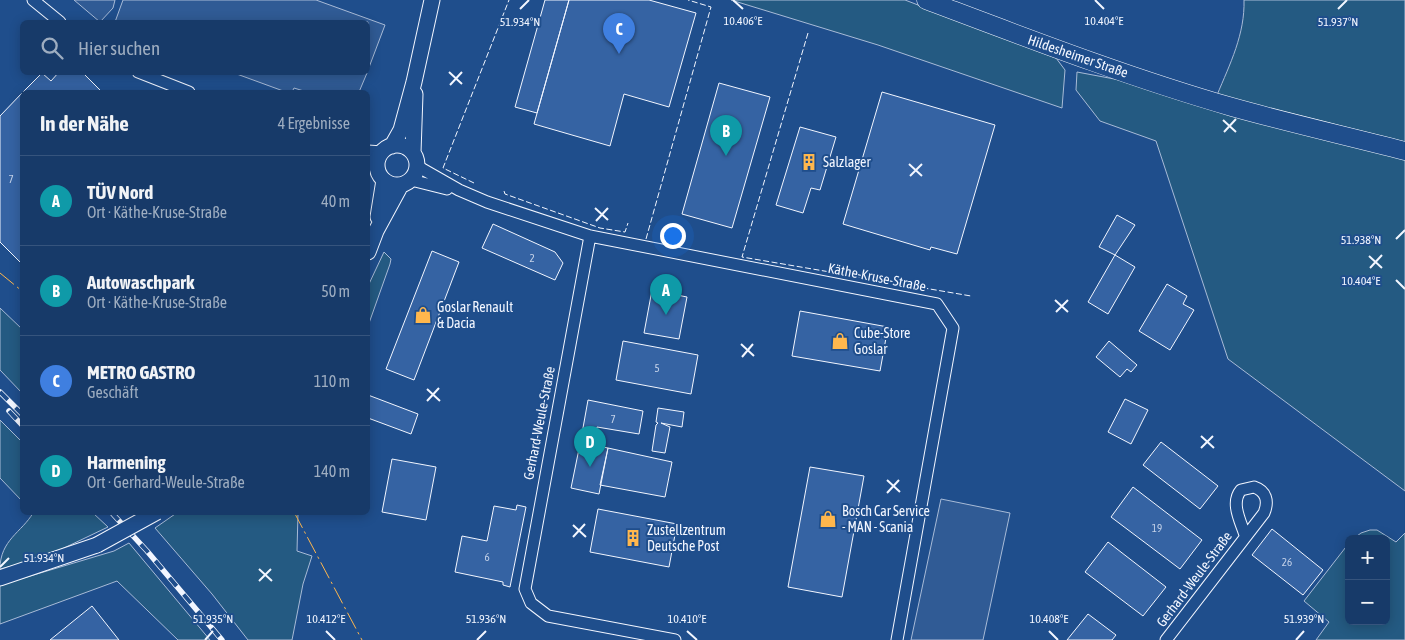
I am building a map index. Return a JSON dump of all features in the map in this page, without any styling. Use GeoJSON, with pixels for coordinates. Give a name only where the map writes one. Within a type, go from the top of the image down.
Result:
{"type":"FeatureCollection","features":[{"type":"Feature","properties":{"kind":"main road","name":"Hildesheimer Straße"},"geometry":{"type":"LineString","coordinates":[[926,0],[1071,55],[1232,107],[1405,150]]}},
{"type":"Feature","properties":{"kind":"street"},"geometry":{"type":"LineString","coordinates":[[33,0],[58,20]]}},
{"type":"Feature","properties":{"kind":"street"},"geometry":{"type":"LineString","coordinates":[[377,155],[400,130],[414,82],[432,0]]}},
{"type":"Feature","properties":{"kind":"street"},"geometry":{"type":"LineString","coordinates":[[146,75],[185,90]]}},
{"type":"Feature","properties":{"kind":"street"},"geometry":{"type":"LineString","coordinates":[[370,247],[376,231],[410,171],[414,82]]}},
{"type":"Feature","properties":{"kind":"street"},"geometry":{"type":"LineString","coordinates":[[377,155],[404,146],[410,171]]}},
{"type":"Feature","properties":{"kind":"street"},"geometry":{"type":"LineString","coordinates":[[376,231],[384,180],[377,155]]}},
{"type":"Feature","properties":{"kind":"street"},"geometry":{"type":"LineString","coordinates":[[384,180],[410,171],[446,189],[459,190],[590,236]]}},
{"type":"Feature","properties":{"kind":"street","name":"Gerhard-Weule-Straße"},"geometry":{"type":"LineString","coordinates":[[590,236],[525,589],[531,603],[548,616],[675,640]]}},
{"type":"Feature","properties":{"kind":"street","name":"Käthe-Kruse-Straße"},"geometry":{"type":"LineString","coordinates":[[590,236],[937,304],[953,328],[897,640]]}},
{"type":"Feature","properties":{"kind":"street"},"geometry":{"type":"LineString","coordinates":[[0,578],[97,545],[152,515]]}},
{"type":"Feature","properties":{"kind":"street","name":"Gerhard-Weule-Straße"},"geometry":{"type":"LineString","coordinates":[[1166,640],[1245,535]]}},
{"type":"Feature","properties":{"kind":"shaded area"},"geometry":{"type":"Polygon","coordinates":[[[74,0],[115,0],[113,8],[102,20],[98,20],[74,0]]]}},
{"type":"Feature","properties":{"kind":"shaded area"},"geometry":{"type":"Polygon","coordinates":[[[123,0],[316,0],[385,25],[370,65],[370,20],[116,20],[123,0]]]}},
{"type":"Feature","properties":{"kind":"shaded area"},"geometry":{"type":"Polygon","coordinates":[[[731,0],[905,0],[1056,58],[1065,70],[1062,108],[878,45],[731,0]]]}},
{"type":"Feature","properties":{"kind":"shaded area"},"geometry":{"type":"Polygon","coordinates":[[[1244,0],[1405,0],[1405,142],[1217,95],[1232,60],[1239,37],[1244,13],[1244,0]]]}},
{"type":"Feature","properties":{"kind":"shaded area"},"geometry":{"type":"Polygon","coordinates":[[[1077,72],[1125,81],[1405,159],[1405,491],[1228,359],[1156,141],[1100,121],[1076,90],[1077,72]]]}},
{"type":"Feature","properties":{"kind":"shaded area"},"geometry":{"type":"Polygon","coordinates":[[[239,75],[366,75],[360,90],[300,90],[294,88],[293,90],[281,90],[239,75]]]}},
{"type":"Feature","properties":{"kind":"shaded area"},"geometry":{"type":"Polygon","coordinates":[[[384,252],[391,259],[390,264],[370,320],[370,282],[384,252]]]}},
{"type":"Feature","properties":{"kind":"shaded area"},"geometry":{"type":"Polygon","coordinates":[[[0,308],[20,327],[20,391],[0,370],[0,308]]]}},
{"type":"Feature","properties":{"kind":"shaded area"},"geometry":{"type":"Polygon","coordinates":[[[0,420],[20,440],[20,499],[0,478],[0,420]]]}},
{"type":"Feature","properties":{"kind":"shaded area"},"geometry":{"type":"Polygon","coordinates":[[[941,499],[1010,513],[983,640],[911,640],[941,499]]]}},
{"type":"Feature","properties":{"kind":"shaded area"},"geometry":{"type":"Polygon","coordinates":[[[32,515],[95,515],[108,527],[43,558],[0,569],[4,551],[12,537],[32,515]]]}},
{"type":"Feature","properties":{"kind":"shaded area"},"geometry":{"type":"Polygon","coordinates":[[[174,515],[298,515],[297,551],[312,556],[303,584],[292,640],[248,640],[212,594],[155,528],[174,515]]]}},
{"type":"Feature","properties":{"kind":"shaded area"},"geometry":{"type":"Polygon","coordinates":[[[1377,530],[1385,535],[1358,535],[1377,530]]]}},
{"type":"Feature","properties":{"kind":"shaded area"},"geometry":{"type":"Polygon","coordinates":[[[1405,533],[1405,640],[1316,640],[1329,622],[1304,601],[1345,548],[1345,625],[1390,625],[1390,538],[1396,542],[1405,533]]]}},
{"type":"Feature","properties":{"kind":"shaded area"},"geometry":{"type":"Polygon","coordinates":[[[129,543],[210,640],[178,640],[117,581],[0,624],[0,585],[114,551],[129,543]]]}},
{"type":"Feature","properties":{"kind":"building"},"geometry":{"type":"Polygon","coordinates":[[[545,0],[569,0],[537,113],[515,107],[545,0]]]}},
{"type":"Feature","properties":{"kind":"building"},"geometry":{"type":"Polygon","coordinates":[[[569,0],[649,0],[696,13],[669,107],[624,94],[610,146],[534,124],[569,0]]]}},
{"type":"Feature","properties":{"kind":"building"},"geometry":{"type":"Polygon","coordinates":[[[40,75],[44,75],[51,81],[56,75],[85,75],[100,90],[25,90],[40,75]]]}},
{"type":"Feature","properties":{"kind":"building"},"geometry":{"type":"Polygon","coordinates":[[[719,83],[770,97],[732,228],[682,214],[719,83]]]}},
{"type":"Feature","properties":{"kind":"building"},"geometry":{"type":"Polygon","coordinates":[[[882,92],[995,125],[957,254],[931,247],[930,250],[843,224],[882,92]]]}},
{"type":"Feature","properties":{"kind":"building"},"geometry":{"type":"Polygon","coordinates":[[[20,95],[20,262],[0,242],[0,116],[20,95]]]}},
{"type":"Feature","properties":{"kind":"building","name":"Salzlager"},"geometry":{"type":"Polygon","coordinates":[[[800,127],[836,137],[820,190],[811,188],[803,213],[776,205],[800,127]]]}},
{"type":"Feature","properties":{"kind":"building"},"geometry":{"type":"Polygon","coordinates":[[[1117,215],[1135,225],[1115,255],[1099,247],[1117,215]]]}},
{"type":"Feature","properties":{"kind":"building"},"geometry":{"type":"Polygon","coordinates":[[[493,224],[555,252],[563,263],[555,280],[482,248],[493,224]]]}},
{"type":"Feature","properties":{"kind":"building","name":"Goslar Renault & Dacia"},"geometry":{"type":"Polygon","coordinates":[[[432,251],[459,262],[414,380],[386,369],[432,251]]]}},
{"type":"Feature","properties":{"kind":"building"},"geometry":{"type":"Polygon","coordinates":[[[1115,255],[1135,267],[1108,314],[1088,302],[1115,255]]]}},
{"type":"Feature","properties":{"kind":"building"},"geometry":{"type":"Polygon","coordinates":[[[1167,284],[1187,296],[1183,304],[1194,310],[1170,350],[1139,331],[1167,284]]]}},
{"type":"Feature","properties":{"kind":"building"},"geometry":{"type":"Polygon","coordinates":[[[652,290],[687,297],[679,339],[644,333],[652,290]]]}},
{"type":"Feature","properties":{"kind":"building","name":"Cube-Store Goslar"},"geometry":{"type":"Polygon","coordinates":[[[800,311],[888,327],[880,371],[792,356],[800,311]]]}},
{"type":"Feature","properties":{"kind":"building"},"geometry":{"type":"Polygon","coordinates":[[[623,341],[698,355],[691,394],[616,380],[623,341]]]}},
{"type":"Feature","properties":{"kind":"building"},"geometry":{"type":"Polygon","coordinates":[[[1109,341],[1137,365],[1131,372],[1127,369],[1120,377],[1096,357],[1109,341]]]}},
{"type":"Feature","properties":{"kind":"building"},"geometry":{"type":"Polygon","coordinates":[[[370,396],[418,414],[411,434],[370,419],[370,396]]]}},
{"type":"Feature","properties":{"kind":"building"},"geometry":{"type":"Polygon","coordinates":[[[1125,399],[1148,410],[1131,444],[1108,432],[1125,399]]]}},
{"type":"Feature","properties":{"kind":"building"},"geometry":{"type":"Polygon","coordinates":[[[588,400],[643,411],[639,434],[597,427],[594,441],[581,439],[588,400]]]}},
{"type":"Feature","properties":{"kind":"building"},"geometry":{"type":"Polygon","coordinates":[[[658,408],[684,412],[682,427],[661,423],[670,427],[665,453],[652,451],[656,425],[658,423],[656,422],[658,408]]]}},
{"type":"Feature","properties":{"kind":"building"},"geometry":{"type":"Polygon","coordinates":[[[581,439],[594,441],[593,445],[608,448],[599,494],[571,488],[581,439]]]}},
{"type":"Feature","properties":{"kind":"building"},"geometry":{"type":"Polygon","coordinates":[[[1161,442],[1218,486],[1200,509],[1143,465],[1161,442]]]}},
{"type":"Feature","properties":{"kind":"building"},"geometry":{"type":"Polygon","coordinates":[[[608,448],[672,462],[665,497],[600,485],[608,448]]]}},
{"type":"Feature","properties":{"kind":"building"},"geometry":{"type":"Polygon","coordinates":[[[392,459],[436,467],[426,520],[382,512],[392,459]]]}},
{"type":"Feature","properties":{"kind":"building","name":"Bosch Car Service - MAN - Scania"},"geometry":{"type":"Polygon","coordinates":[[[810,467],[864,476],[842,597],[788,587],[810,467]]]}},
{"type":"Feature","properties":{"kind":"building"},"geometry":{"type":"Polygon","coordinates":[[[1133,487],[1202,540],[1180,569],[1111,517],[1133,487]]]}},
{"type":"Feature","properties":{"kind":"building"},"geometry":{"type":"Polygon","coordinates":[[[517,505],[526,507],[510,587],[503,585],[503,582],[455,572],[462,536],[487,541],[494,506],[516,510],[517,505]]]}},
{"type":"Feature","properties":{"kind":"building","name":"Zustellzentrum Deutsche Post"},"geometry":{"type":"Polygon","coordinates":[[[598,509],[677,524],[669,567],[590,552],[598,509]]]}},
{"type":"Feature","properties":{"kind":"building"},"geometry":{"type":"Polygon","coordinates":[[[1272,529],[1323,570],[1303,595],[1252,555],[1272,529]]]}},
{"type":"Feature","properties":{"kind":"building"},"geometry":{"type":"Polygon","coordinates":[[[1108,542],[1166,587],[1143,616],[1085,572],[1108,542]]]}},
{"type":"Feature","properties":{"kind":"building"},"geometry":{"type":"Polygon","coordinates":[[[92,606],[119,640],[50,640],[92,606]]]}},
{"type":"Feature","properties":{"kind":"building"},"geometry":{"type":"Polygon","coordinates":[[[1088,614],[1116,635],[1112,640],[1067,640],[1088,614]]]}},
{"type":"Feature","properties":{"kind":"railway"},"geometry":{"type":"LineString","coordinates":[[0,392],[20,412]]}},
{"type":"Feature","properties":{"kind":"railway"},"geometry":{"type":"LineString","coordinates":[[9,411],[20,423]]}},
{"type":"Feature","properties":{"kind":"railway"},"geometry":{"type":"LineString","coordinates":[[114,515],[147,551],[222,640]]}},
{"type":"Feature","properties":{"kind":"fence"},"geometry":{"type":"LineString","coordinates":[[474,183],[443,168],[509,0]]}},
{"type":"Feature","properties":{"kind":"fence"},"geometry":{"type":"LineString","coordinates":[[646,239],[711,7],[688,0]]}},
{"type":"Feature","properties":{"kind":"fence"},"geometry":{"type":"LineString","coordinates":[[808,33],[742,257],[971,296]]}},
{"type":"Feature","properties":{"kind":"fence"},"geometry":{"type":"LineString","coordinates":[[504,191],[505,194],[600,228],[625,232],[628,223]]}},
{"type":"Feature","properties":{"kind":"power"},"geometry":{"type":"LineString","coordinates":[[0,273],[20,289]]}},
{"type":"Feature","properties":{"kind":"power"},"geometry":{"type":"LineString","coordinates":[[296,515],[362,640]]}},
{"type":"Feature","properties":{"kind":"place","name":"METRO GASTRO"},"geometry":{"type":"Point","coordinates":[619,54]}},
{"type":"Feature","properties":{"kind":"place","name":"Autowaschpark"},"geometry":{"type":"Point","coordinates":[726,156]}},
{"type":"Feature","properties":{"kind":"place","name":"Salzlager"},"geometry":{"type":"Point","coordinates":[809,162]}},
{"type":"Feature","properties":{"kind":"place","name":"Goslar Renault & Dacia"},"geometry":{"type":"Point","coordinates":[423,315]}},
{"type":"Feature","properties":{"kind":"place","name":"TÜV Nord"},"geometry":{"type":"Point","coordinates":[666,315]}},
{"type":"Feature","properties":{"kind":"place","name":"Cube-Store Goslar"},"geometry":{"type":"Point","coordinates":[840,341]}},
{"type":"Feature","properties":{"kind":"place","name":"Harmening"},"geometry":{"type":"Point","coordinates":[590,467]}},
{"type":"Feature","properties":{"kind":"place","name":"Bosch Car Service - MAN - Scania"},"geometry":{"type":"Point","coordinates":[828,519]}},
{"type":"Feature","properties":{"kind":"place","name":"Zustellzentrum Deutsche Post"},"geometry":{"type":"Point","coordinates":[633,538]}}]}
